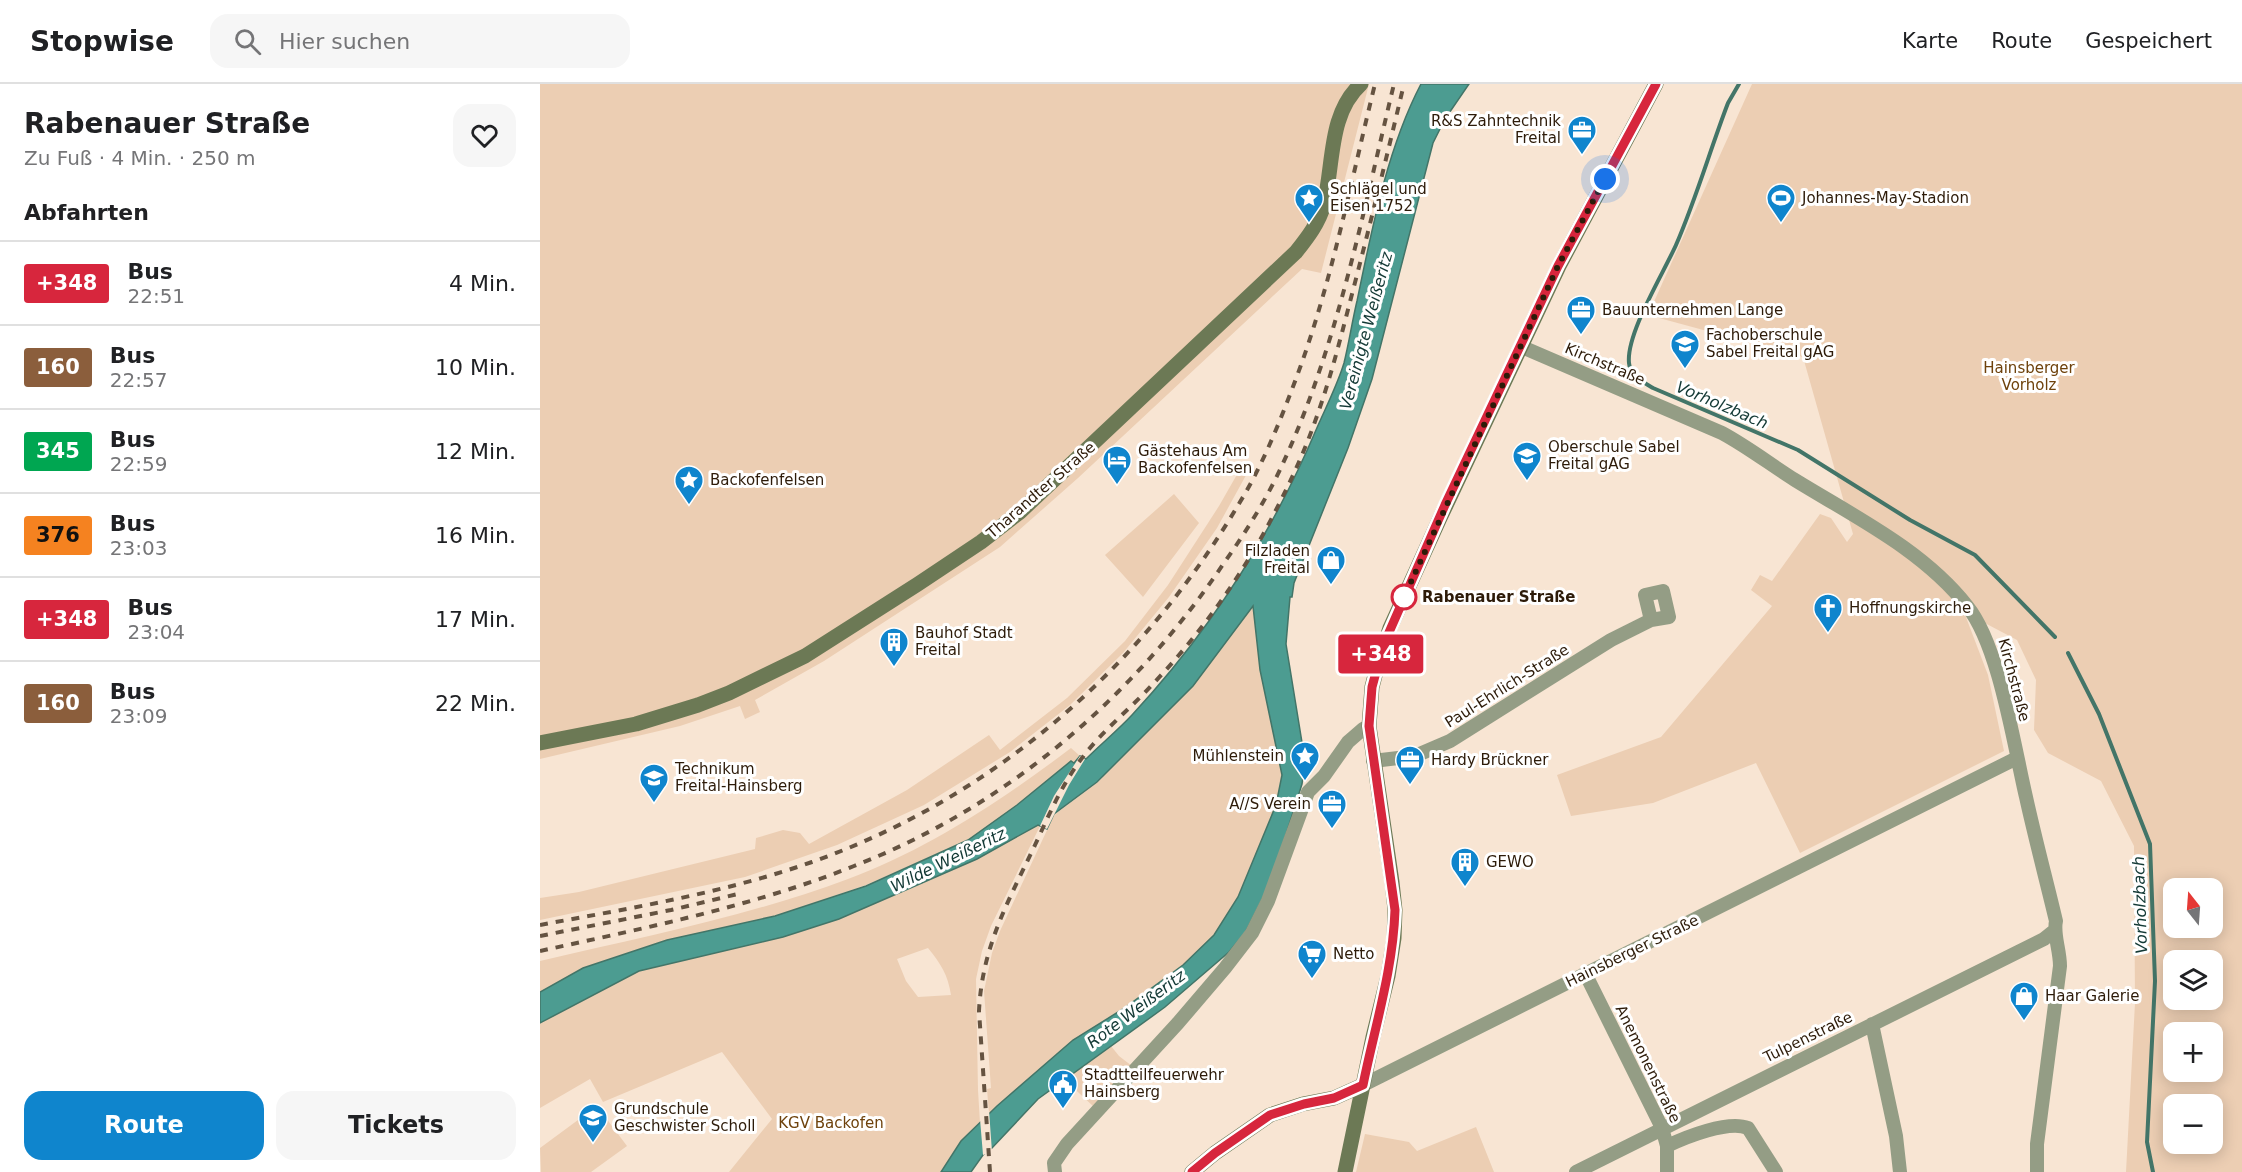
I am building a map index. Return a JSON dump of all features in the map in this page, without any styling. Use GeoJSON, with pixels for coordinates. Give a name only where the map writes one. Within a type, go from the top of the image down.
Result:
{"type":"FeatureCollection","features":[{"type":"Feature","properties":{"kind":"main road","name":"Tharandter Straße"},"geometry":{"type":"LineString","coordinates":[[540,743],[636,724],[698,705],[752,683],[821,646],[918,584],[1003,525],[1064,472],[1296,252],[1310,235],[1323,207],[1338,118],[1342,108],[1361,84]]}},
{"type":"Feature","properties":{"kind":"main road"},"geometry":{"type":"LineString","coordinates":[[1345,1172],[1388,976],[1394,938],[1395,910],[1369,726],[1374,677],[1390,628],[1558,266],[1656,84]]}},
{"type":"Feature","properties":{"kind":"main road","name":"Hainsberger Straße"},"geometry":{"type":"LineString","coordinates":[[1192,1172],[1243,1132],[1270,1115],[1304,1104],[1334,1098],[1363,1085]]}},
{"type":"Feature","properties":{"kind":"street","name":"Kirchstraße"},"geometry":{"type":"LineString","coordinates":[[1522,347],[1743,444],[1779,470],[1902,544],[1937,574],[1968,606],[1985,636],[2002,694],[2056,921],[2054,931],[2058,940],[2060,966],[2037,1144],[2037,1172]]}},
{"type":"Feature","properties":{"kind":"street","name":"Paul-Ehrlich-Straße"},"geometry":{"type":"LineString","coordinates":[[1373,761],[1415,756],[1460,736],[1611,640],[1651,621]]}},
{"type":"Feature","properties":{"kind":"street"},"geometry":{"type":"LineString","coordinates":[[1055,1172],[1054,1163],[1067,1144],[1178,1023],[1252,933],[1268,901],[1311,786],[1324,776],[1348,742],[1369,726]]}},
{"type":"Feature","properties":{"kind":"street","name":"Hainsberger Straße"},"geometry":{"type":"LineString","coordinates":[[1363,1085],[2017,758]]}},
{"type":"Feature","properties":{"kind":"street","name":"Tulpenstraße"},"geometry":{"type":"LineString","coordinates":[[1576,1172],[2044,939],[2054,931]]}},
{"type":"Feature","properties":{"kind":"street","name":"Anemonenstraße"},"geometry":{"type":"LineString","coordinates":[[1585,974],[1662,1128],[1667,1146],[1667,1172]]}},
{"type":"Feature","properties":{"kind":"street"},"geometry":{"type":"LineString","coordinates":[[1872,1024],[1896,1136],[1900,1172]]}},
{"type":"Feature","properties":{"kind":"street"},"geometry":{"type":"LineString","coordinates":[[1667,1146],[1720,1128],[1741,1125],[1748,1128],[1776,1172]]}},
{"type":"Feature","properties":{"kind":"green space"},"geometry":{"type":"Polygon","coordinates":[[[540,84],[1369,84],[1321,273],[1302,269],[1078,478],[1000,547],[824,661],[755,700],[760,712],[745,719],[740,706],[680,726],[540,759],[540,84]]]}},
{"type":"Feature","properties":{"kind":"green space","name":"Hainsberger Vorholz"},"geometry":{"type":"Polygon","coordinates":[[[1752,84],[2242,84],[2242,1172],[2126,1172],[2135,1003],[2134,846],[2101,781],[2048,753],[2034,730],[2036,680],[2017,640],[1964,612],[1988,675],[2004,751],[1800,853],[1756,763],[1653,803],[1571,816],[1557,775],[1661,737],[1772,606],[1751,590],[1760,575],[1772,581],[1820,514],[1831,518],[1847,542],[1853,534],[1803,357],[1648,315],[1752,84]]]}},
{"type":"Feature","properties":{"kind":"green space"},"geometry":{"type":"Polygon","coordinates":[[[1243,464],[1250,468],[1217,528],[1169,597],[1123,653],[1070,705],[1010,752],[924,805],[837,845],[745,877],[540,920],[540,898],[579,892],[755,849],[756,838],[783,830],[800,833],[809,844],[907,790],[989,735],[1000,750],[1067,698],[1125,641],[1168,585],[1243,464]]]}},
{"type":"Feature","properties":{"kind":"green space"},"geometry":{"type":"Polygon","coordinates":[[[1174,494],[1199,523],[1143,597],[1105,555],[1174,494]]]}},
{"type":"Feature","properties":{"kind":"green space"},"geometry":{"type":"Polygon","coordinates":[[[1253,606],[1260,670],[1282,775],[1276,805],[1238,897],[1214,935],[1183,965],[1123,1009],[1073,1040],[989,1114],[987,1089],[991,1088],[984,991],[992,953],[1054,815],[1098,782],[1193,686],[1253,606]]]}},
{"type":"Feature","properties":{"kind":"green space"},"geometry":{"type":"Polygon","coordinates":[[[1071,748],[1080,756],[1074,764],[968,840],[866,885],[775,916],[667,940],[583,968],[540,992],[540,961],[734,915],[811,892],[878,867],[964,822],[1071,748]]]}},
{"type":"Feature","properties":{"kind":"green space","name":"KGV Backofen"},"geometry":{"type":"Polygon","coordinates":[[[1040,826],[991,926],[982,951],[976,979],[980,1123],[961,1141],[941,1172],[729,1172],[772,1119],[722,1052],[603,1102],[590,1079],[540,1108],[540,1023],[639,971],[783,937],[839,919],[1040,826]],[[928,948],[897,959],[906,981],[918,997],[951,995],[946,976],[928,948]]]}},
{"type":"Feature","properties":{"kind":"green space"},"geometry":{"type":"Polygon","coordinates":[[[1111,1046],[1132,1066],[1094,1107],[1064,1079],[1111,1046]]]}},
{"type":"Feature","properties":{"kind":"green space"},"geometry":{"type":"Polygon","coordinates":[[[597,1106],[627,1146],[591,1172],[541,1172],[540,1148],[597,1106]]]}},
{"type":"Feature","properties":{"kind":"green space"},"geometry":{"type":"Polygon","coordinates":[[[1476,1127],[1494,1172],[1356,1172],[1365,1134],[1409,1142],[1417,1151],[1476,1127]]]}},
{"type":"Feature","properties":{"kind":"water"},"geometry":{"type":"Polygon","coordinates":[[[1421,84],[1469,84],[1445,119],[1433,143],[1372,379],[1348,448],[1294,583],[1292,597],[1290,597],[1286,644],[1305,761],[1302,784],[1271,882],[1245,933],[1229,952],[1165,1007],[1038,1099],[983,1155],[971,1172],[941,1172],[961,1141],[997,1106],[1073,1040],[1123,1009],[1183,965],[1214,935],[1238,897],[1276,805],[1282,775],[1260,670],[1253,606],[1193,686],[1097,782],[1054,814],[1047,829],[1038,825],[977,859],[839,919],[783,937],[639,971],[540,1023],[540,992],[583,968],[667,940],[775,916],[866,886],[968,840],[1017,805],[1071,761],[1074,763],[1080,756],[1086,759],[1132,715],[1213,616],[1259,545],[1298,469],[1344,363],[1382,190],[1399,135],[1421,84]]]}},
{"type":"Feature","properties":{"kind":"pier"},"geometry":{"type":"Polygon","coordinates":[[[1080,756],[1085,759],[1047,829],[1040,826],[1054,796],[1080,756]]]}},
{"type":"Feature","properties":{"kind":"pier"},"geometry":{"type":"Polygon","coordinates":[[[989,1110],[992,1152],[983,1155],[980,1119],[989,1110]]]}},
{"type":"Feature","properties":{"kind":"waterway","name":"Vorholzbach"},"geometry":{"type":"LineString","coordinates":[[1739,84],[1728,103],[1676,245],[1646,304],[1633,336],[1629,363],[1632,372],[1653,388],[1798,450],[1910,520],[1975,555],[2055,637]]}},
{"type":"Feature","properties":{"kind":"waterway","name":"Vorholzbach"},"geometry":{"type":"LineString","coordinates":[[2068,653],[2099,714],[2150,844],[2155,981],[2147,1142],[2153,1172]]}},
{"type":"Feature","properties":{"kind":"railway"},"geometry":{"type":"LineString","coordinates":[[540,925],[677,899],[745,883],[812,862],[878,835],[942,802],[1001,763],[1057,720],[1110,672],[1158,619],[1201,562],[1240,502],[1270,444],[1294,384],[1319,310],[1375,84]]}},
{"type":"Feature","properties":{"kind":"railway"},"geometry":{"type":"LineString","coordinates":[[540,951],[699,915],[778,893],[854,866],[910,842],[963,813],[1014,780],[1062,743],[1150,659],[1188,612],[1245,532],[1276,478],[1297,431],[1315,383],[1346,284],[1394,84]]}},
{"type":"Feature","properties":{"kind":"railway"},"geometry":{"type":"LineString","coordinates":[[990,1172],[979,1011],[985,966],[998,925],[1051,811],[1075,768],[1098,739],[1151,686],[1198,632],[1227,593],[1285,493],[1308,440],[1332,369],[1404,84]]}},
{"type":"Feature","properties":{"kind":"railway"},"geometry":{"type":"LineString","coordinates":[[540,936],[738,894]]}},
{"type":"Feature","properties":{"kind":"bus line","name":"+348"},"geometry":{"type":"LineString","coordinates":[[1192,1172],[1243,1132],[1270,1115],[1304,1104],[1334,1098],[1363,1085],[1388,976],[1394,938],[1395,910],[1390,866],[1369,726],[1372,687],[1383,646],[1479,433],[1522,347],[1558,266],[1656,84]]}},
{"type":"Feature","properties":{"kind":"place","name":"R&S Zahntechnik Freital"},"geometry":{"type":"Point","coordinates":[1582,156]}},
{"type":"Feature","properties":{"kind":"place","name":"Schlägel und Eisen 1752"},"geometry":{"type":"Point","coordinates":[1309,224]}},
{"type":"Feature","properties":{"kind":"place","name":"Johannes-May-Stadion"},"geometry":{"type":"Point","coordinates":[1781,224]}},
{"type":"Feature","properties":{"kind":"place","name":"Bauunternehmen Lange"},"geometry":{"type":"Point","coordinates":[1581,336]}},
{"type":"Feature","properties":{"kind":"place","name":"Fachoberschule Sabel Freital gAG"},"geometry":{"type":"Point","coordinates":[1685,370]}},
{"type":"Feature","properties":{"kind":"place","name":"Oberschule Sabel Freital gAG"},"geometry":{"type":"Point","coordinates":[1527,482]}},
{"type":"Feature","properties":{"kind":"place","name":"Gästehaus Am Backofenfelsen"},"geometry":{"type":"Point","coordinates":[1117,486]}},
{"type":"Feature","properties":{"kind":"place","name":"Backofenfelsen"},"geometry":{"type":"Point","coordinates":[689,506]}},
{"type":"Feature","properties":{"kind":"place","name":"Filzladen Freital"},"geometry":{"type":"Point","coordinates":[1331,586]}},
{"type":"Feature","properties":{"kind":"place","name":"Rabenauer Straße"},"geometry":{"type":"Point","coordinates":[1404,597]}},
{"type":"Feature","properties":{"kind":"place","name":"Hoffnungskirche"},"geometry":{"type":"Point","coordinates":[1828,634]}},
{"type":"Feature","properties":{"kind":"place","name":"Bauhof Stadt Freital"},"geometry":{"type":"Point","coordinates":[894,668]}},
{"type":"Feature","properties":{"kind":"place","name":"Mühlenstein"},"geometry":{"type":"Point","coordinates":[1305,782]}},
{"type":"Feature","properties":{"kind":"place","name":"Hardy Brückner"},"geometry":{"type":"Point","coordinates":[1410,786]}},
{"type":"Feature","properties":{"kind":"place","name":"Technikum Freital-Hainsberg"},"geometry":{"type":"Point","coordinates":[654,804]}},
{"type":"Feature","properties":{"kind":"place","name":"A//S Verein"},"geometry":{"type":"Point","coordinates":[1332,830]}},
{"type":"Feature","properties":{"kind":"place","name":"GEWO"},"geometry":{"type":"Point","coordinates":[1465,888]}},
{"type":"Feature","properties":{"kind":"place","name":"Netto"},"geometry":{"type":"Point","coordinates":[1312,980]}},
{"type":"Feature","properties":{"kind":"place","name":"Haar Galerie"},"geometry":{"type":"Point","coordinates":[2024,1022]}},
{"type":"Feature","properties":{"kind":"place","name":"Stadtteilfeuerwehr Hainsberg"},"geometry":{"type":"Point","coordinates":[1063,1110]}},
{"type":"Feature","properties":{"kind":"place","name":"Grundschule Geschwister Scholl"},"geometry":{"type":"Point","coordinates":[593,1144]}},
{"type":"Feature","properties":{"kind":"route"},"geometry":{"type":"LineString","coordinates":[[1404,597],[1403,599],[1558,266],[1605,179]]}},
{"type":"Feature","properties":{"kind":"water label","name":"Vereinigte Weißeritz"},"geometry":{"type":"Point","coordinates":[1366,331]}},
{"type":"Feature","properties":{"kind":"water label","name":"Wilde Weißeritz"},"geometry":{"type":"Point","coordinates":[948,860]}},
{"type":"Feature","properties":{"kind":"water label","name":"Rote Weißeritz"},"geometry":{"type":"Point","coordinates":[1136,1009]}}]}
